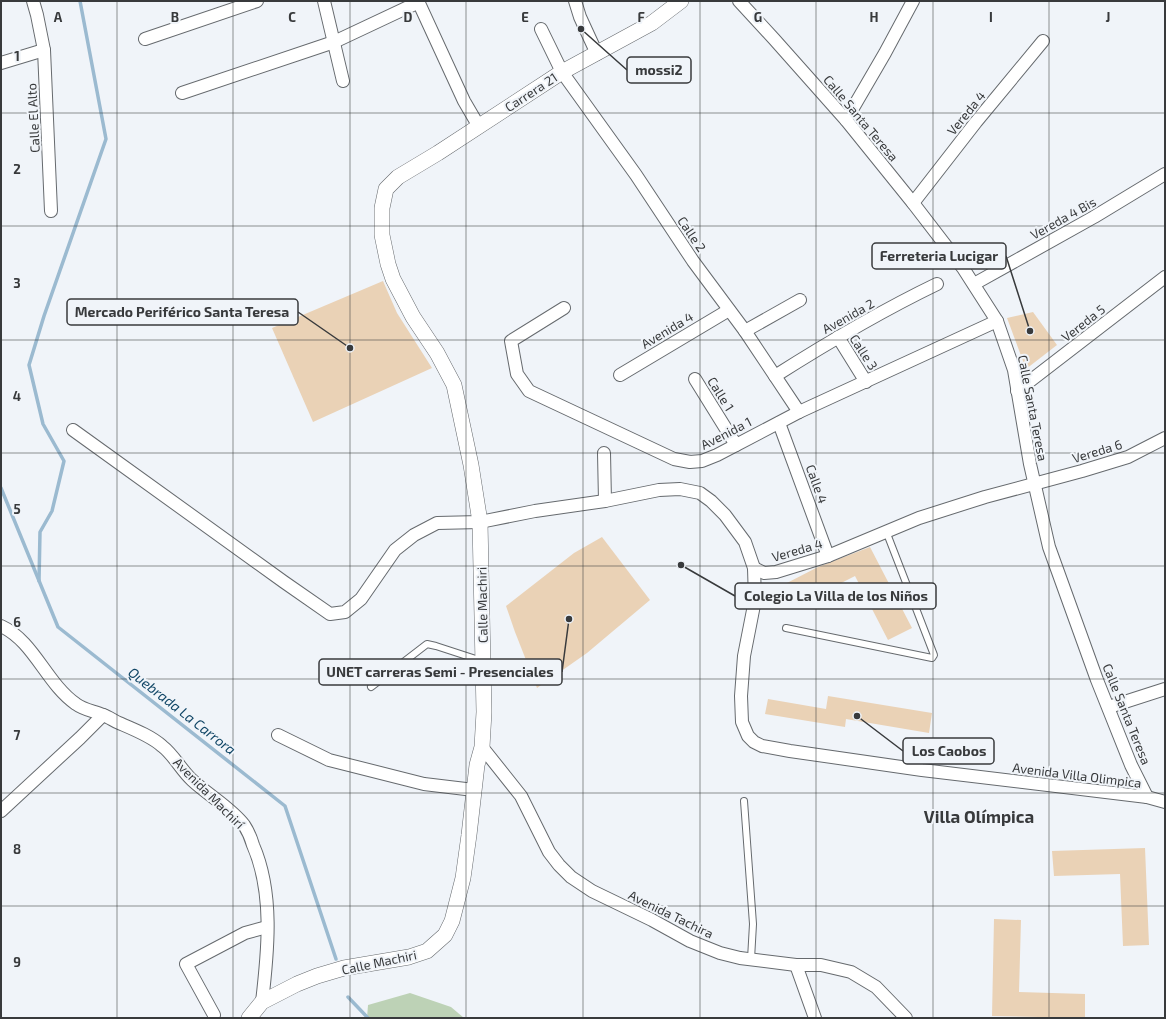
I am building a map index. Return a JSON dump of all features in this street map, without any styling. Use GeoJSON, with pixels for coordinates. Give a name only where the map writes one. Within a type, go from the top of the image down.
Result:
{"type":"FeatureCollection","features":[{"type":"Feature","properties":{"kind":"street","name":"Calle El Alto"},"geometry":{"type":"LineString","coordinates":[[33,1],[44,50],[51,211]]}},
{"type":"Feature","properties":{"kind":"street"},"geometry":{"type":"LineString","coordinates":[[145,39],[257,1]]}},
{"type":"Feature","properties":{"kind":"street"},"geometry":{"type":"LineString","coordinates":[[324,1],[343,81]]}},
{"type":"Feature","properties":{"kind":"street"},"geometry":{"type":"LineString","coordinates":[[575,1],[580,17],[597,54]]}},
{"type":"Feature","properties":{"kind":"street","name":"Carrera 21"},"geometry":{"type":"LineString","coordinates":[[386,189],[398,177],[438,153],[478,125],[562,72],[652,23],[681,1]]}},
{"type":"Feature","properties":{"kind":"street","name":"Calle Santa Teresa"},"geometry":{"type":"LineString","coordinates":[[739,1],[846,120],[913,203],[974,284],[997,321],[1014,370],[1030,464],[1049,547],[1097,680],[1131,765],[1147,797]]}},
{"type":"Feature","properties":{"kind":"street"},"geometry":{"type":"LineString","coordinates":[[846,120],[913,1]]}},
{"type":"Feature","properties":{"kind":"street"},"geometry":{"type":"LineString","coordinates":[[182,93],[334,42],[419,2],[464,101],[478,125]]}},
{"type":"Feature","properties":{"kind":"street","name":"Calle 2"},"geometry":{"type":"LineString","coordinates":[[541,29],[562,72],[698,258],[729,310],[745,331],[799,412]]}},
{"type":"Feature","properties":{"kind":"street","name":"Vereda 4"},"geometry":{"type":"LineString","coordinates":[[913,203],[976,122],[1043,41]]}},
{"type":"Feature","properties":{"kind":"street"},"geometry":{"type":"LineString","coordinates":[[1,63],[44,50]]}},
{"type":"Feature","properties":{"kind":"street","name":"Vereda 4 Bis"},"geometry":{"type":"LineString","coordinates":[[974,284],[1094,217],[1165,174]]}},
{"type":"Feature","properties":{"kind":"street","name":"Calle Machiri"},"geometry":{"type":"LineString","coordinates":[[262,1002],[317,976],[344,968],[409,957],[427,951],[445,935],[452,921],[463,878],[477,765],[482,747],[484,712],[480,522],[472,465],[454,385],[437,354],[412,317],[393,279],[388,264],[382,235],[382,208],[386,189]]}},
{"type":"Feature","properties":{"kind":"street","name":"Vereda 5"},"geometry":{"type":"LineString","coordinates":[[1017,391],[1165,277]]}},
{"type":"Feature","properties":{"kind":"street","name":"Avenida 2"},"geometry":{"type":"LineString","coordinates":[[775,376],[838,337],[937,284]]}},
{"type":"Feature","properties":{"kind":"street"},"geometry":{"type":"LineString","coordinates":[[745,331],[800,300]]}},
{"type":"Feature","properties":{"kind":"street","name":"Avenida 1"},"geometry":{"type":"LineString","coordinates":[[564,308],[511,340],[518,374],[529,391],[674,459],[690,462],[702,461],[799,412],[997,321]]}},
{"type":"Feature","properties":{"kind":"street","name":"Avenida 4"},"geometry":{"type":"LineString","coordinates":[[620,375],[729,310]]}},
{"type":"Feature","properties":{"kind":"street","name":"Calle 3"},"geometry":{"type":"LineString","coordinates":[[838,337],[866,382]]}},
{"type":"Feature","properties":{"kind":"street","name":"Calle 1"},"geometry":{"type":"LineString","coordinates":[[695,379],[736,445]]}},
{"type":"Feature","properties":{"kind":"street","name":"Calle 4"},"geometry":{"type":"LineString","coordinates":[[779,423],[828,556]]}},
{"type":"Feature","properties":{"kind":"street"},"geometry":{"type":"LineString","coordinates":[[73,430],[330,614],[345,612],[361,598],[395,550],[414,535],[437,523],[480,522],[605,501],[659,490],[680,489],[700,493],[712,501],[725,515],[745,542],[754,568]]}},
{"type":"Feature","properties":{"kind":"street","name":"Vereda 6"},"geometry":{"type":"LineString","coordinates":[[1035,483],[1128,457],[1165,438]]}},
{"type":"Feature","properties":{"kind":"street"},"geometry":{"type":"LineString","coordinates":[[604,453],[605,501]]}},
{"type":"Feature","properties":{"kind":"street","name":"Vereda 4"},"geometry":{"type":"LineString","coordinates":[[754,568],[764,573],[776,572],[828,556],[919,518],[1035,483]]}},
{"type":"Feature","properties":{"kind":"street","name":"Avenida Villa Olimpica"},"geometry":{"type":"LineString","coordinates":[[754,568],[755,600],[744,656],[741,696],[742,722],[748,736],[754,742],[762,746],[790,752],[929,771],[1147,797],[1165,802]]}},
{"type":"Feature","properties":{"kind":"street","name":"Avenida Machirí"},"geometry":{"type":"LineString","coordinates":[[1,626],[15,634],[42,665],[58,687],[74,702],[83,708],[103,715],[162,746],[186,775],[216,799],[244,826],[256,851],[264,876],[267,927],[262,1002]]}},
{"type":"Feature","properties":{"kind":"street"},"geometry":{"type":"LineString","coordinates":[[1109,707],[1165,689]]}},
{"type":"Feature","properties":{"kind":"street"},"geometry":{"type":"LineString","coordinates":[[1,811],[103,715]]}},
{"type":"Feature","properties":{"kind":"street"},"geometry":{"type":"LineString","coordinates":[[278,735],[329,760],[424,784],[474,790]]}},
{"type":"Feature","properties":{"kind":"street","name":"Avenida Tachira"},"geometry":{"type":"LineString","coordinates":[[482,747],[521,796],[549,852],[559,865],[572,877],[592,891],[652,920],[690,941],[720,953],[740,958],[796,965],[821,965],[851,972],[876,987],[906,1018]]}},
{"type":"Feature","properties":{"kind":"street"},"geometry":{"type":"LineString","coordinates":[[214,1015],[186,964],[245,932],[267,927]]}},
{"type":"Feature","properties":{"kind":"street"},"geometry":{"type":"LineString","coordinates":[[796,965],[815,1018]]}},
{"type":"Feature","properties":{"kind":"street"},"geometry":{"type":"LineString","coordinates":[[249,1018],[262,1002]]}},
{"type":"Feature","properties":{"kind":"lane"},"geometry":{"type":"LineString","coordinates":[[786,628],[928,659],[932,658],[934,655],[886,531]]}},
{"type":"Feature","properties":{"kind":"lane"},"geometry":{"type":"LineString","coordinates":[[371,687],[427,644],[483,662]]}},
{"type":"Feature","properties":{"kind":"lane"},"geometry":{"type":"LineString","coordinates":[[744,801],[753,924],[751,959]]}},
{"type":"Feature","properties":{"kind":"green space"},"geometry":{"type":"Polygon","coordinates":[[[410,993],[451,1007],[464,1018],[367,1018],[368,1005],[410,993]]]}},
{"type":"Feature","properties":{"kind":"building"},"geometry":{"type":"Polygon","coordinates":[[[383,281],[397,313],[432,368],[313,422],[272,328],[383,281]]]}},
{"type":"Feature","properties":{"kind":"building"},"geometry":{"type":"Polygon","coordinates":[[[1033,312],[1057,345],[1026,369],[1007,318],[1033,312]]]}},
{"type":"Feature","properties":{"kind":"building"},"geometry":{"type":"Polygon","coordinates":[[[602,537],[650,600],[587,653],[537,688],[506,606],[574,553],[602,537]]]}},
{"type":"Feature","properties":{"kind":"building"},"geometry":{"type":"Polygon","coordinates":[[[870,547],[912,628],[888,640],[855,576],[796,606],[785,584],[818,567],[870,547]]]}},
{"type":"Feature","properties":{"kind":"building"},"geometry":{"type":"Polygon","coordinates":[[[828,696],[932,713],[929,733],[846,719],[845,727],[765,714],[768,699],[826,709],[828,696]]]}},
{"type":"Feature","properties":{"kind":"building"},"geometry":{"type":"Polygon","coordinates":[[[1145,848],[1149,945],[1123,946],[1120,874],[1054,876],[1052,851],[1145,848]]]}},
{"type":"Feature","properties":{"kind":"building"},"geometry":{"type":"Polygon","coordinates":[[[994,919],[1021,920],[1019,992],[1085,994],[1085,1018],[992,1016],[994,919]]]}},
{"type":"Feature","properties":{"kind":"waterway"},"geometry":{"type":"LineString","coordinates":[[39,581],[40,532],[52,511],[64,461],[43,424],[29,365],[44,316],[106,139],[80,1]]}},
{"type":"Feature","properties":{"kind":"waterway","name":"Quebrada La Carrora"},"geometry":{"type":"LineString","coordinates":[[1,488],[58,627],[285,806],[336,959]]}},
{"type":"Feature","properties":{"kind":"waterway","name":"Quebrada La Carrora"},"geometry":{"type":"LineString","coordinates":[[348,997],[368,1018]]}},
{"type":"Feature","properties":{"kind":"place","name":"mossi2"},"geometry":{"type":"Point","coordinates":[581,29]}},
{"type":"Feature","properties":{"kind":"place","name":"Ferreteria Lucigar"},"geometry":{"type":"Point","coordinates":[1030,331]}},
{"type":"Feature","properties":{"kind":"place","name":"Mercado Periférico Santa Teresa"},"geometry":{"type":"Point","coordinates":[350,348]}},
{"type":"Feature","properties":{"kind":"place","name":"Colegio La Villa de los Niños"},"geometry":{"type":"Point","coordinates":[681,565]}},
{"type":"Feature","properties":{"kind":"place","name":"UNET carreras Semi - Presenciales"},"geometry":{"type":"Point","coordinates":[569,619]}},
{"type":"Feature","properties":{"kind":"place","name":"Los Caobos"},"geometry":{"type":"Point","coordinates":[857,716]}},
{"type":"Feature","properties":{"kind":"district","name":"Villa Olímpica"},"geometry":{"type":"Point","coordinates":[979,817]}}]}
